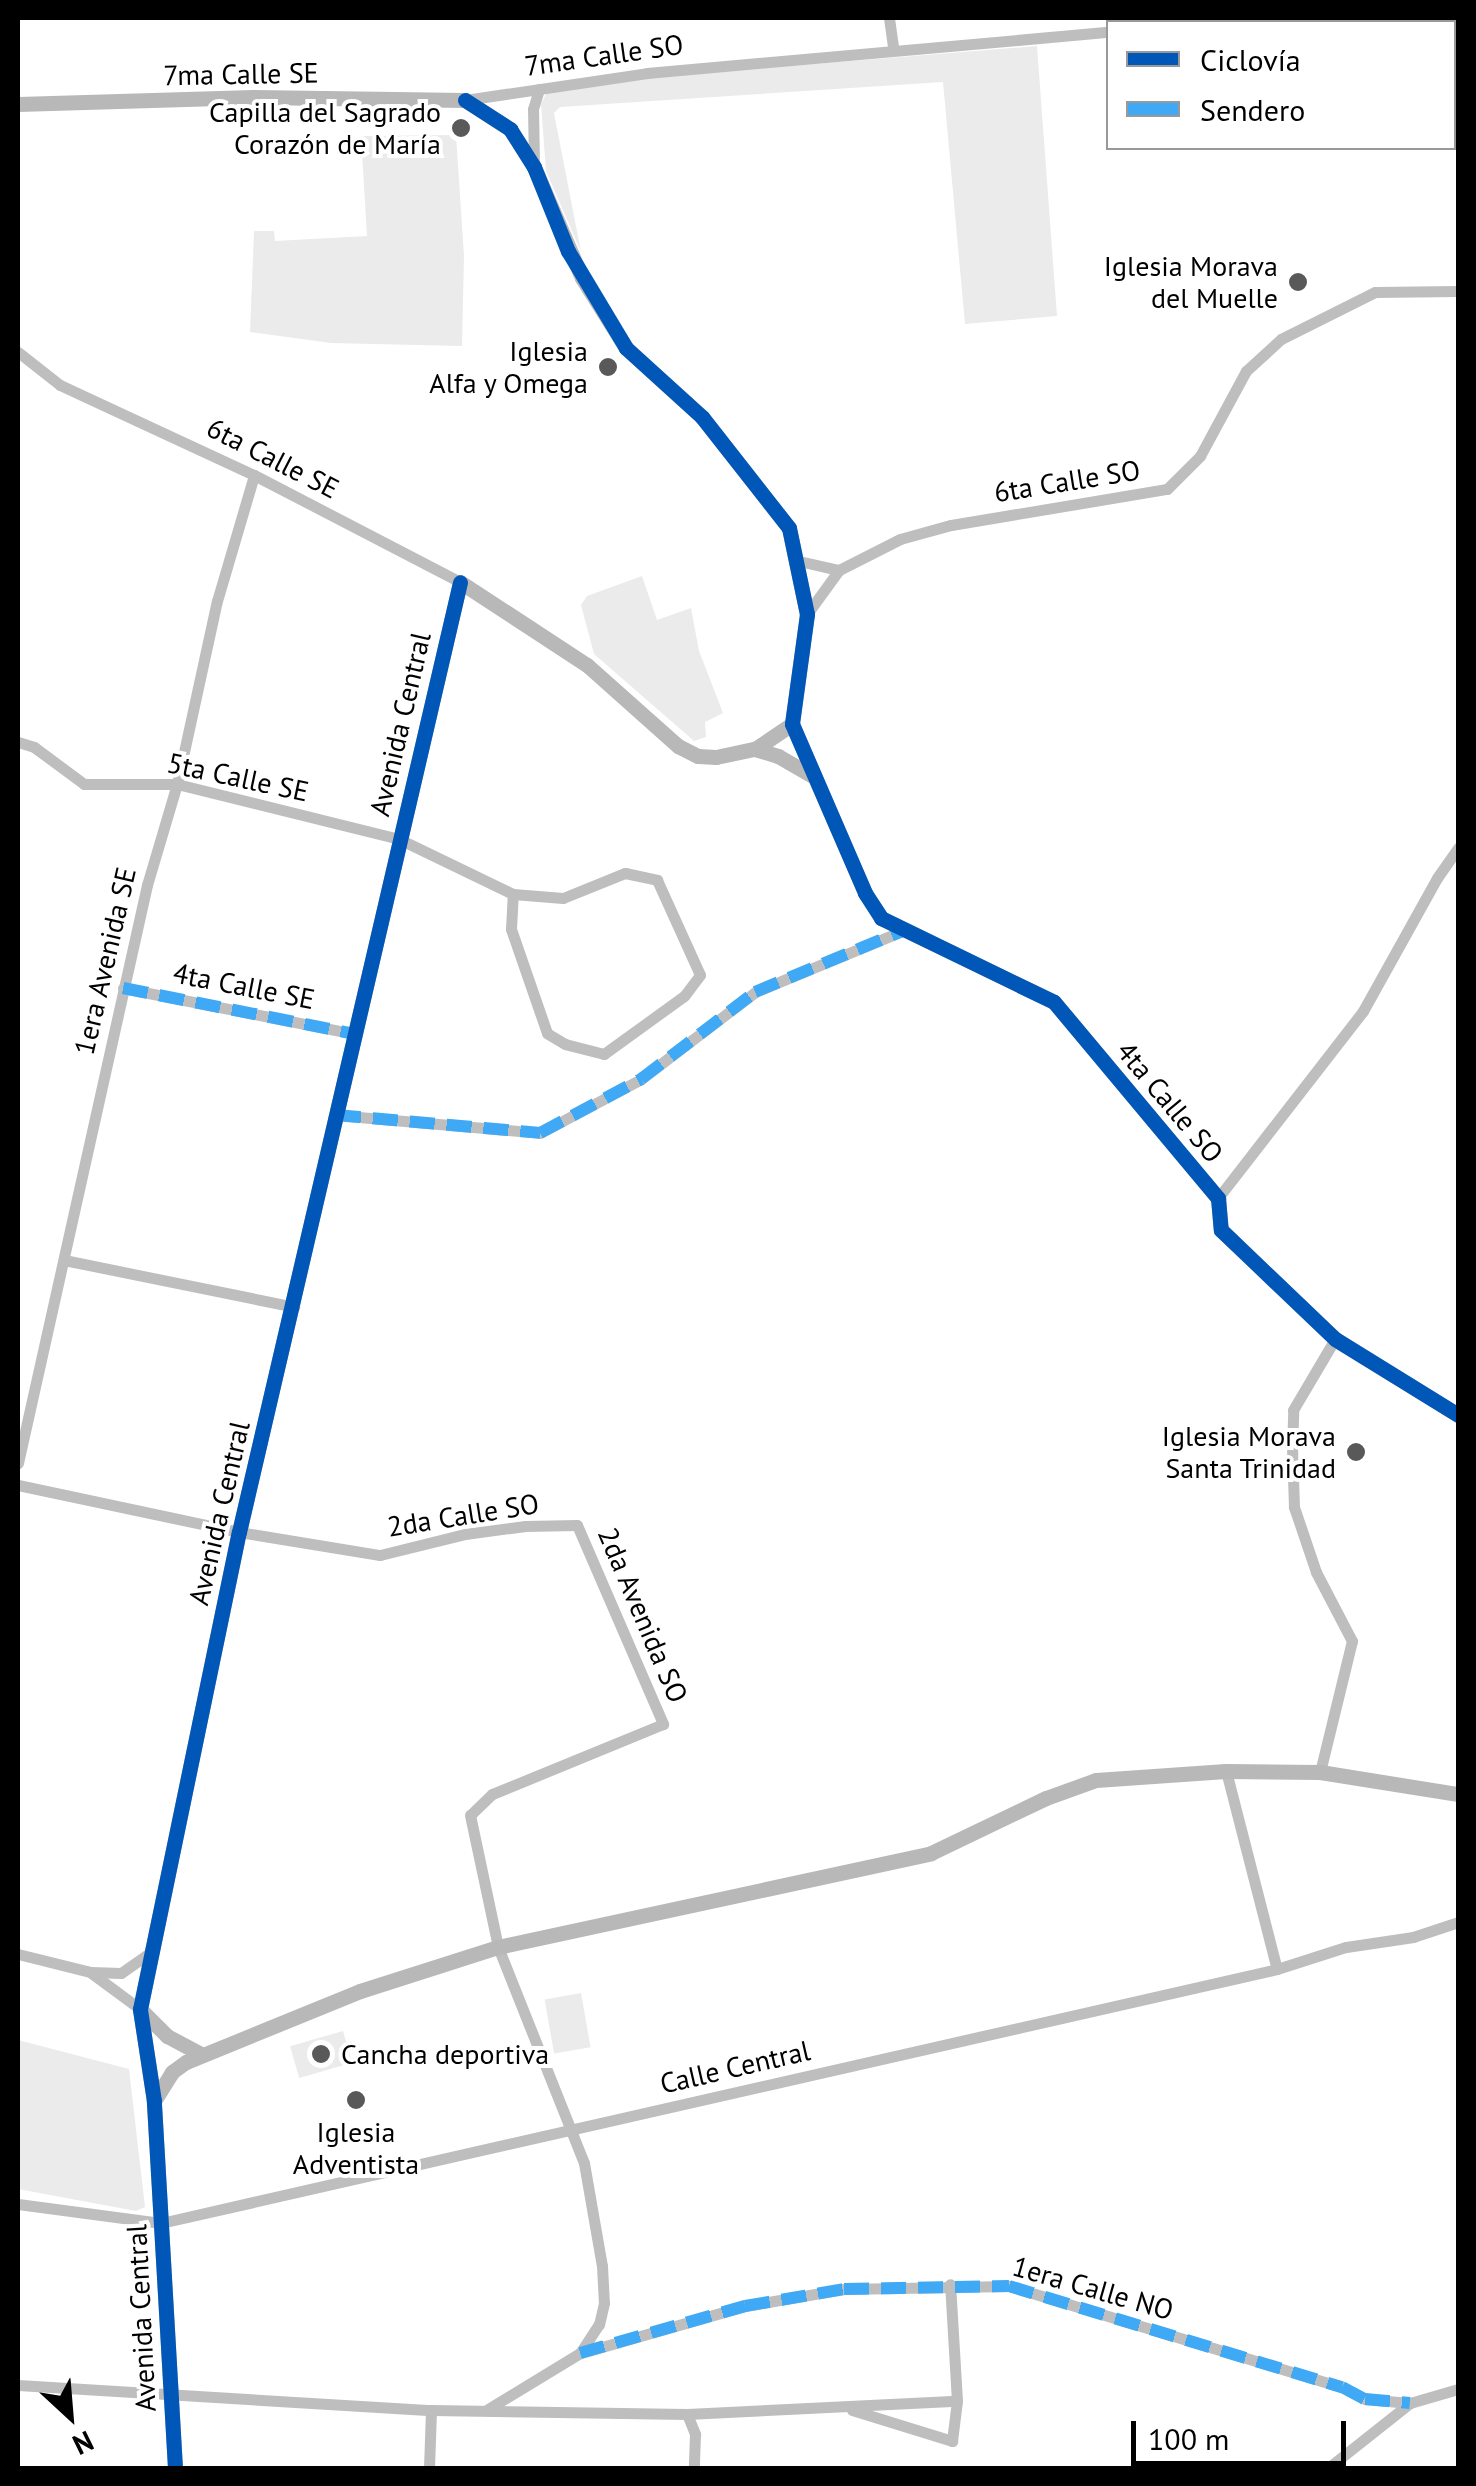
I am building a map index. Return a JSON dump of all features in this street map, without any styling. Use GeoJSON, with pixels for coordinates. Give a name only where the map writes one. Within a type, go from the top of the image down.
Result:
{"type":"FeatureCollection","features":[{"type":"Feature","properties":{"kind":"street"},"geometry":{"type":"LineString","coordinates":[[889,18],[893,48]]}},
{"type":"Feature","properties":{"kind":"street"},"geometry":{"type":"LineString","coordinates":[[1246,20],[1274,18]]}},
{"type":"Feature","properties":{"kind":"street","name":"7ma Calle SO"},"geometry":{"type":"LineString","coordinates":[[465,100],[647,72],[1106,32]]}},
{"type":"Feature","properties":{"kind":"street"},"geometry":{"type":"LineString","coordinates":[[534,167],[538,89]]}},
{"type":"Feature","properties":{"kind":"street","name":"7ma Calle SE"},"geometry":{"type":"LineString","coordinates":[[18,104],[253,97],[465,100]]}},
{"type":"Feature","properties":{"kind":"street"},"geometry":{"type":"LineString","coordinates":[[460,582],[588,666],[678,746],[698,756],[716,758],[755,749],[792,724],[807,614],[799,561],[789,528],[702,416],[626,348],[568,251],[534,167],[510,130],[465,100]]}},
{"type":"Feature","properties":{"kind":"street","name":"6ta Calle SO"},"geometry":{"type":"LineString","coordinates":[[807,614],[839,570],[871,550],[951,525],[1167,488],[1200,456],[1246,370],[1282,338],[1375,292],[1458,291]]}},
{"type":"Feature","properties":{"kind":"street","name":"6ta Calle SE"},"geometry":{"type":"LineString","coordinates":[[18,352],[60,386],[254,474],[460,582]]}},
{"type":"Feature","properties":{"kind":"street","name":"1era Avenida SE"},"geometry":{"type":"LineString","coordinates":[[18,1462],[123,988],[177,784],[218,600],[254,474]]}},
{"type":"Feature","properties":{"kind":"street"},"geometry":{"type":"LineString","coordinates":[[799,561],[839,570]]}},
{"type":"Feature","properties":{"kind":"street","name":"Avenida Central"},"geometry":{"type":"LineString","coordinates":[[175,2468],[154,2102],[140,2009],[239,1532],[460,582]]}},
{"type":"Feature","properties":{"kind":"street","name":"4ta Calle SO"},"geometry":{"type":"LineString","coordinates":[[792,724],[865,893],[881,918],[1054,1002],[1218,1198],[1221,1230],[1335,1339],[1458,1415]]}},
{"type":"Feature","properties":{"kind":"street","name":"5ta Calle SE"},"geometry":{"type":"LineString","coordinates":[[18,742],[34,747],[84,784],[177,784],[399,839],[513,894]]}},
{"type":"Feature","properties":{"kind":"street"},"geometry":{"type":"LineString","coordinates":[[755,749],[778,756],[812,776]]}},
{"type":"Feature","properties":{"kind":"street"},"geometry":{"type":"LineString","coordinates":[[1218,1198],[1363,1011],[1436,878],[1458,848]]}},
{"type":"Feature","properties":{"kind":"street"},"geometry":{"type":"LineString","coordinates":[[625,873],[657,880],[700,975],[684,996],[604,1054],[564,1044],[547,1033],[510,929],[513,894],[562,898],[625,873]]}},
{"type":"Feature","properties":{"kind":"street"},"geometry":{"type":"LineString","coordinates":[[336,1116],[540,1132],[641,1078],[755,992],[902,931]]}},
{"type":"Feature","properties":{"kind":"street","name":"4ta Calle SE"},"geometry":{"type":"LineString","coordinates":[[123,988],[356,1034]]}},
{"type":"Feature","properties":{"kind":"street"},"geometry":{"type":"LineString","coordinates":[[64,1260],[294,1307]]}},
{"type":"Feature","properties":{"kind":"street"},"geometry":{"type":"LineString","coordinates":[[1320,1772],[1352,1641],[1316,1572],[1294,1506],[1293,1410],[1335,1339]]}},
{"type":"Feature","properties":{"kind":"street","name":"2da Calle SO"},"geometry":{"type":"LineString","coordinates":[[18,1485],[239,1532],[380,1555],[465,1534],[524,1526],[578,1525]]}},
{"type":"Feature","properties":{"kind":"street","name":"2da Avenida SO"},"geometry":{"type":"LineString","coordinates":[[498,1947],[470,1814],[492,1794],[662,1724],[578,1525]]}},
{"type":"Feature","properties":{"kind":"street"},"geometry":{"type":"LineString","coordinates":[[1226,1771],[1276,1969]]}},
{"type":"Feature","properties":{"kind":"street"},"geometry":{"type":"LineString","coordinates":[[154,2102],[172,2072],[202,2054],[360,1991],[498,1947],[931,1853],[1046,1798],[1096,1780],[1226,1771],[1320,1772],[1458,1794]]}},
{"type":"Feature","properties":{"kind":"street","name":"Calle Central"},"geometry":{"type":"LineString","coordinates":[[18,2204],[161,2223],[1276,1969],[1346,1947],[1413,1937],[1458,1922]]}},
{"type":"Feature","properties":{"kind":"street"},"geometry":{"type":"LineString","coordinates":[[498,1947],[574,2131],[592,2192],[604,2303],[599,2324],[580,2353]]}},
{"type":"Feature","properties":{"kind":"street"},"geometry":{"type":"LineString","coordinates":[[18,1954],[90,1972],[121,1973],[152,1952]]}},
{"type":"Feature","properties":{"kind":"street"},"geometry":{"type":"LineString","coordinates":[[90,1972],[140,2009],[167,2036],[202,2054]]}},
{"type":"Feature","properties":{"kind":"street"},"geometry":{"type":"LineString","coordinates":[[842,2408],[952,2441],[957,2401],[950,2284]]}},
{"type":"Feature","properties":{"kind":"street","name":"1era Calle NO"},"geometry":{"type":"LineString","coordinates":[[488,2409],[580,2353],[746,2306],[844,2289],[950,2284],[1009,2286],[1342,2388],[1365,2399],[1410,2402]]}},
{"type":"Feature","properties":{"kind":"street"},"geometry":{"type":"LineString","coordinates":[[18,2385],[171,2391],[432,2410],[687,2414],[957,2401]]}},
{"type":"Feature","properties":{"kind":"street"},"geometry":{"type":"LineString","coordinates":[[1328,2468],[1410,2402],[1458,2389]]}},
{"type":"Feature","properties":{"kind":"street"},"geometry":{"type":"LineString","coordinates":[[429,2468],[432,2410]]}},
{"type":"Feature","properties":{"kind":"street"},"geometry":{"type":"LineString","coordinates":[[687,2414],[695,2434],[694,2468]]}},
{"type":"Feature","properties":{"kind":"shaded area"},"geometry":{"type":"Polygon","coordinates":[[[1037,46],[1057,316],[965,324],[943,82],[560,107],[554,113],[581,252],[546,171],[541,104],[548,90],[605,81],[1037,46]]]}},
{"type":"Feature","properties":{"kind":"shaded area"},"geometry":{"type":"Polygon","coordinates":[[[456,135],[464,256],[462,346],[331,343],[250,332],[254,231],[274,231],[275,241],[367,236],[361,136],[456,135]]]}},
{"type":"Feature","properties":{"kind":"shaded area"},"geometry":{"type":"Polygon","coordinates":[[[642,576],[657,620],[691,608],[699,651],[723,713],[705,722],[706,737],[694,741],[594,654],[581,605],[587,596],[642,576]]]}},
{"type":"Feature","properties":{"kind":"shaded area"},"geometry":{"type":"Polygon","coordinates":[[[581,1993],[591,2047],[554,2054],[545,1999],[581,1993]]]}},
{"type":"Feature","properties":{"kind":"shaded area","name":"Cancha deportiva"},"geometry":{"type":"Polygon","coordinates":[[[343,2031],[352,2063],[299,2078],[290,2046],[343,2031]]]}},
{"type":"Feature","properties":{"kind":"shaded area"},"geometry":{"type":"Polygon","coordinates":[[[18,2040],[129,2069],[145,2207],[136,2211],[18,2189],[18,2040]]]}},
{"type":"Feature","properties":{"kind":"marked path"},"geometry":{"type":"LineString","coordinates":[[336,1115],[540,1133],[641,1079],[755,992],[902,931]]}},
{"type":"Feature","properties":{"kind":"marked path"},"geometry":{"type":"LineString","coordinates":[[123,988],[355,1034]]}},
{"type":"Feature","properties":{"kind":"marked path"},"geometry":{"type":"LineString","coordinates":[[580,2353],[745,2306],[844,2289],[1009,2286],[1342,2387],[1365,2399],[1410,2403]]}},
{"type":"Feature","properties":{"kind":"cycle path"},"geometry":{"type":"LineString","coordinates":[[465,100],[510,129],[534,167],[568,251],[626,348],[702,417],[789,528],[807,614],[792,724],[865,893],[881,918],[1054,1002],[1218,1198],[1221,1230],[1335,1339],[1458,1415]]}},
{"type":"Feature","properties":{"kind":"cycle path"},"geometry":{"type":"LineString","coordinates":[[175,2468],[154,2101],[140,2009],[239,1532],[460,582]]}},
{"type":"Feature","properties":{"kind":"place","name":"Capilla del Sagrado Corazón de María"},"geometry":{"type":"Point","coordinates":[461,128]}},
{"type":"Feature","properties":{"kind":"place","name":"Iglesia Morava del Muelle"},"geometry":{"type":"Point","coordinates":[1298,282]}},
{"type":"Feature","properties":{"kind":"place","name":"Iglesia Alfa y Omega"},"geometry":{"type":"Point","coordinates":[608,367]}},
{"type":"Feature","properties":{"kind":"place","name":"Iglesia Morava Santa Trinidad"},"geometry":{"type":"Point","coordinates":[1356,1452]}},
{"type":"Feature","properties":{"kind":"place","name":"Cancha deportiva"},"geometry":{"type":"Point","coordinates":[321,2054]}},
{"type":"Feature","properties":{"kind":"place","name":"Iglesia Adventista"},"geometry":{"type":"Point","coordinates":[356,2100]}}]}
